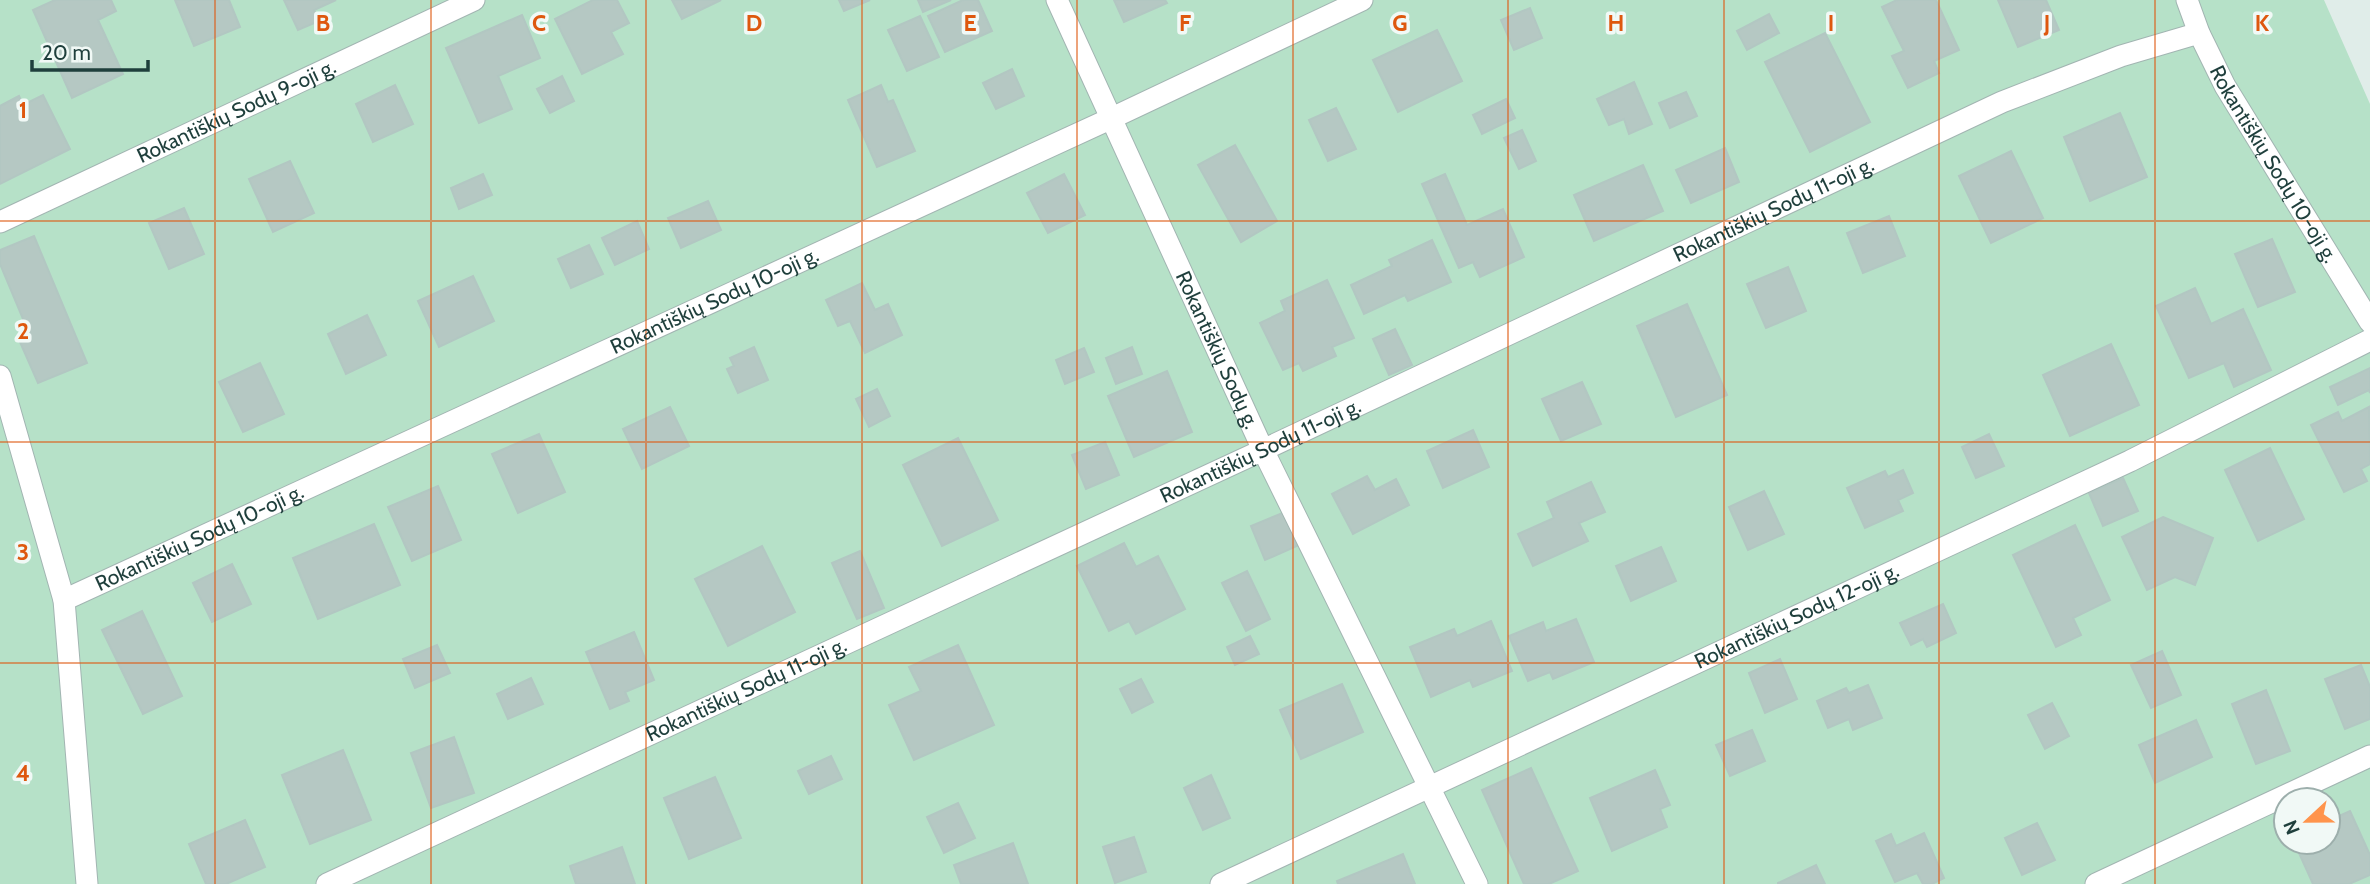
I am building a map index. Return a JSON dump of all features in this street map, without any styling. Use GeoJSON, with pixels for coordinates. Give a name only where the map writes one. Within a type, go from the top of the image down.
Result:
{"type":"FeatureCollection","features":[{"type":"Feature","properties":{"kind":"street","name":"Rokantiškių Sodų 9-oji g."},"geometry":{"type":"LineString","coordinates":[[0,222],[474,0]]}},
{"type":"Feature","properties":{"kind":"street","name":"Rokantiškių Sodų g."},"geometry":{"type":"LineString","coordinates":[[1057,0],[1263,450],[1477,884]]}},
{"type":"Feature","properties":{"kind":"street","name":"Rokantiškių Sodų 10-oji g."},"geometry":{"type":"LineString","coordinates":[[64,600],[1112,118],[1362,0]]}},
{"type":"Feature","properties":{"kind":"street","name":"Rokantiškių Sodų 10-oji g."},"geometry":{"type":"LineString","coordinates":[[2187,0],[2199,33],[2225,86],[2370,322]]}},
{"type":"Feature","properties":{"kind":"street","name":"Rokantiškių Sodų 11-oji g."},"geometry":{"type":"LineString","coordinates":[[327,884],[1263,450],[2002,102],[2121,56],[2199,33]]}},
{"type":"Feature","properties":{"kind":"street","name":"Rokantiškių Sodų 12-oji g."},"geometry":{"type":"LineString","coordinates":[[1221,884],[2118,467],[2370,340]]}},
{"type":"Feature","properties":{"kind":"street"},"geometry":{"type":"LineString","coordinates":[[0,376],[64,600],[87,884]]}},
{"type":"Feature","properties":{"kind":"street"},"geometry":{"type":"LineString","coordinates":[[2096,884],[2370,756]]}},
{"type":"Feature","properties":{"kind":"green space"},"geometry":{"type":"Polygon","coordinates":[[[0,0],[2324,0],[2370,104],[2370,884],[0,884],[0,0]]]}},
{"type":"Feature","properties":{"kind":"building"},"geometry":{"type":"Polygon","coordinates":[[[55,0],[111,0],[116,11],[98,20],[123,74],[72,98],[33,10],[55,0]]]}},
{"type":"Feature","properties":{"kind":"building"},"geometry":{"type":"Polygon","coordinates":[[[175,0],[229,0],[240,27],[194,46],[175,0]]]}},
{"type":"Feature","properties":{"kind":"building"},"geometry":{"type":"Polygon","coordinates":[[[284,0],[336,0],[314,10],[319,21],[298,30],[284,0]]]}},
{"type":"Feature","properties":{"kind":"building"},"geometry":{"type":"Polygon","coordinates":[[[593,0],[617,0],[629,23],[611,32],[623,54],[582,74],[555,19],[593,0]]]}},
{"type":"Feature","properties":{"kind":"building"},"geometry":{"type":"Polygon","coordinates":[[[672,0],[721,0],[682,19],[672,0]]]}},
{"type":"Feature","properties":{"kind":"building"},"geometry":{"type":"Polygon","coordinates":[[[839,0],[870,0],[844,11],[839,0]]]}},
{"type":"Feature","properties":{"kind":"building"},"geometry":{"type":"Polygon","coordinates":[[[918,0],[951,0],[923,12],[918,0]]]}},
{"type":"Feature","properties":{"kind":"building"},"geometry":{"type":"Polygon","coordinates":[[[963,0],[978,0],[992,31],[945,52],[928,16],[963,0]]]}},
{"type":"Feature","properties":{"kind":"building"},"geometry":{"type":"Polygon","coordinates":[[[1114,0],[1165,0],[1167,3],[1124,22],[1114,0]]]}},
{"type":"Feature","properties":{"kind":"building"},"geometry":{"type":"Polygon","coordinates":[[[1897,0],[1936,0],[1959,50],[1934,61],[1939,73],[1908,88],[1892,56],[1904,51],[1882,7],[1897,0]]]}},
{"type":"Feature","properties":{"kind":"building"},"geometry":{"type":"Polygon","coordinates":[[[1998,0],[2046,0],[2059,30],[2018,47],[1998,0]]]}},
{"type":"Feature","properties":{"kind":"building"},"geometry":{"type":"Polygon","coordinates":[[[1530,8],[1542,38],[1514,50],[1501,20],[1530,8]]]}},
{"type":"Feature","properties":{"kind":"building"},"geometry":{"type":"Polygon","coordinates":[[[1769,14],[1779,33],[1747,50],[1737,31],[1769,14]]]}},
{"type":"Feature","properties":{"kind":"building"},"geometry":{"type":"Polygon","coordinates":[[[522,15],[540,58],[498,76],[512,109],[479,123],[446,48],[522,15]]]}},
{"type":"Feature","properties":{"kind":"building"},"geometry":{"type":"Polygon","coordinates":[[[920,16],[939,57],[907,71],[888,30],[920,16]]]}},
{"type":"Feature","properties":{"kind":"building"},"geometry":{"type":"Polygon","coordinates":[[[1437,30],[1462,81],[1398,112],[1373,60],[1437,30]]]}},
{"type":"Feature","properties":{"kind":"building"},"geometry":{"type":"Polygon","coordinates":[[[1825,33],[1870,122],[1810,152],[1765,62],[1825,33]]]}},
{"type":"Feature","properties":{"kind":"building"},"geometry":{"type":"Polygon","coordinates":[[[1012,69],[1024,96],[996,109],[983,83],[1012,69]]]}},
{"type":"Feature","properties":{"kind":"building"},"geometry":{"type":"Polygon","coordinates":[[[562,76],[574,101],[550,113],[537,89],[562,76]]]}},
{"type":"Feature","properties":{"kind":"building"},"geometry":{"type":"Polygon","coordinates":[[[1634,82],[1652,124],[1629,134],[1624,119],[1609,125],[1597,99],[1634,82]]]}},
{"type":"Feature","properties":{"kind":"building"},"geometry":{"type":"Polygon","coordinates":[[[395,85],[413,124],[373,142],[356,104],[395,85]]]}},
{"type":"Feature","properties":{"kind":"building"},"geometry":{"type":"Polygon","coordinates":[[[881,85],[888,102],[893,100],[915,151],[877,167],[848,100],[881,85]]]}},
{"type":"Feature","properties":{"kind":"building"},"geometry":{"type":"Polygon","coordinates":[[[1686,92],[1697,116],[1670,128],[1659,103],[1686,92]]]}},
{"type":"Feature","properties":{"kind":"building"},"geometry":{"type":"Polygon","coordinates":[[[43,95],[70,149],[0,184],[0,106],[19,96],[23,105],[43,95]]]}},
{"type":"Feature","properties":{"kind":"building"},"geometry":{"type":"Polygon","coordinates":[[[1506,99],[1515,118],[1482,134],[1473,115],[1506,99]]]}},
{"type":"Feature","properties":{"kind":"building"},"geometry":{"type":"Polygon","coordinates":[[[1336,108],[1356,149],[1328,161],[1309,120],[1336,108]]]}},
{"type":"Feature","properties":{"kind":"building"},"geometry":{"type":"Polygon","coordinates":[[[2120,113],[2147,177],[2090,201],[2064,137],[2120,113]]]}},
{"type":"Feature","properties":{"kind":"building"},"geometry":{"type":"Polygon","coordinates":[[[1522,130],[1536,161],[1519,169],[1504,138],[1522,130]]]}},
{"type":"Feature","properties":{"kind":"building"},"geometry":{"type":"Polygon","coordinates":[[[1235,145],[1277,221],[1241,242],[1198,165],[1235,145]]]}},
{"type":"Feature","properties":{"kind":"building"},"geometry":{"type":"Polygon","coordinates":[[[1725,148],[1739,182],[1691,203],[1676,170],[1725,148]]]}},
{"type":"Feature","properties":{"kind":"building"},"geometry":{"type":"Polygon","coordinates":[[[2011,151],[2043,218],[1991,243],[1959,176],[2011,151]]]}},
{"type":"Feature","properties":{"kind":"building"},"geometry":{"type":"Polygon","coordinates":[[[290,161],[314,213],[273,232],[249,179],[290,161]]]}},
{"type":"Feature","properties":{"kind":"building"},"geometry":{"type":"Polygon","coordinates":[[[1643,165],[1663,211],[1594,241],[1574,195],[1643,165]]]}},
{"type":"Feature","properties":{"kind":"building"},"geometry":{"type":"Polygon","coordinates":[[[483,174],[492,195],[459,209],[451,188],[483,174]]]}},
{"type":"Feature","properties":{"kind":"building"},"geometry":{"type":"Polygon","coordinates":[[[1064,174],[1085,215],[1048,233],[1027,193],[1064,174]]]}},
{"type":"Feature","properties":{"kind":"building"},"geometry":{"type":"Polygon","coordinates":[[[1445,174],[1467,225],[1503,209],[1524,257],[1480,277],[1473,262],[1459,268],[1422,184],[1445,174]]]}},
{"type":"Feature","properties":{"kind":"building"},"geometry":{"type":"Polygon","coordinates":[[[708,201],[721,230],[681,248],[668,218],[708,201]]]}},
{"type":"Feature","properties":{"kind":"building"},"geometry":{"type":"Polygon","coordinates":[[[184,208],[204,254],[169,269],[149,223],[184,208]]]}},
{"type":"Feature","properties":{"kind":"building"},"geometry":{"type":"Polygon","coordinates":[[[1889,216],[1905,256],[1863,273],[1847,233],[1889,216]]]}},
{"type":"Feature","properties":{"kind":"building"},"geometry":{"type":"Polygon","coordinates":[[[637,221],[649,249],[615,265],[602,238],[637,221]]]}},
{"type":"Feature","properties":{"kind":"building"},"geometry":{"type":"Polygon","coordinates":[[[34,236],[87,363],[38,383],[20,342],[31,338],[0,264],[0,250],[34,236]]]}},
{"type":"Feature","properties":{"kind":"building"},"geometry":{"type":"Polygon","coordinates":[[[2272,239],[2295,292],[2258,307],[2235,254],[2272,239]]]}},
{"type":"Feature","properties":{"kind":"building"},"geometry":{"type":"Polygon","coordinates":[[[1432,240],[1451,282],[1408,301],[1405,295],[1364,314],[1351,285],[1392,266],[1389,260],[1432,240]]]}},
{"type":"Feature","properties":{"kind":"building"},"geometry":{"type":"Polygon","coordinates":[[[589,245],[603,274],[571,288],[558,259],[589,245]]]}},
{"type":"Feature","properties":{"kind":"building"},"geometry":{"type":"Polygon","coordinates":[[[1788,267],[1806,311],[1766,328],[1747,284],[1788,267]]]}},
{"type":"Feature","properties":{"kind":"building"},"geometry":{"type":"Polygon","coordinates":[[[473,276],[494,321],[439,347],[418,301],[473,276]]]}},
{"type":"Feature","properties":{"kind":"building"},"geometry":{"type":"Polygon","coordinates":[[[1327,280],[1354,338],[1332,347],[1336,356],[1303,371],[1299,363],[1283,370],[1260,323],[1285,311],[1281,301],[1327,280]]]}},
{"type":"Feature","properties":{"kind":"building"},"geometry":{"type":"Polygon","coordinates":[[[862,283],[875,310],[888,304],[902,335],[865,353],[850,321],[838,326],[826,300],[862,283]]]}},
{"type":"Feature","properties":{"kind":"building"},"geometry":{"type":"Polygon","coordinates":[[[2195,288],[2211,324],[2243,309],[2271,370],[2234,387],[2224,363],[2189,378],[2156,306],[2195,288]]]}},
{"type":"Feature","properties":{"kind":"building"},"geometry":{"type":"Polygon","coordinates":[[[1687,304],[1727,395],[1676,417],[1637,326],[1687,304]]]}},
{"type":"Feature","properties":{"kind":"building"},"geometry":{"type":"Polygon","coordinates":[[[367,315],[386,355],[346,374],[328,334],[367,315]]]}},
{"type":"Feature","properties":{"kind":"building"},"geometry":{"type":"Polygon","coordinates":[[[1395,329],[1412,365],[1389,375],[1373,339],[1395,329]]]}},
{"type":"Feature","properties":{"kind":"building"},"geometry":{"type":"Polygon","coordinates":[[[2111,344],[2139,405],[2070,436],[2043,375],[2111,344]]]}},
{"type":"Feature","properties":{"kind":"building"},"geometry":{"type":"Polygon","coordinates":[[[754,347],[768,380],[738,393],[727,369],[734,366],[730,358],[754,347]]]}},
{"type":"Feature","properties":{"kind":"building"},"geometry":{"type":"Polygon","coordinates":[[[1132,347],[1142,374],[1116,384],[1106,358],[1132,347]]]}},
{"type":"Feature","properties":{"kind":"building"},"geometry":{"type":"Polygon","coordinates":[[[1084,348],[1094,372],[1065,384],[1056,360],[1084,348]]]}},
{"type":"Feature","properties":{"kind":"building"},"geometry":{"type":"Polygon","coordinates":[[[260,363],[284,414],[243,432],[219,382],[260,363]]]}},
{"type":"Feature","properties":{"kind":"building"},"geometry":{"type":"Polygon","coordinates":[[[2370,368],[2370,393],[2369,390],[2338,405],[2330,387],[2370,368]]]}},
{"type":"Feature","properties":{"kind":"building"},"geometry":{"type":"Polygon","coordinates":[[[1167,371],[1192,432],[1134,457],[1108,396],[1167,371]]]}},
{"type":"Feature","properties":{"kind":"building"},"geometry":{"type":"Polygon","coordinates":[[[1582,382],[1601,424],[1561,441],[1542,399],[1582,382]]]}},
{"type":"Feature","properties":{"kind":"building"},"geometry":{"type":"Polygon","coordinates":[[[877,389],[890,416],[869,427],[856,399],[877,389]]]}},
{"type":"Feature","properties":{"kind":"building"},"geometry":{"type":"Polygon","coordinates":[[[670,407],[689,446],[642,469],[623,429],[670,407]]]}},
{"type":"Feature","properties":{"kind":"building"},"geometry":{"type":"Polygon","coordinates":[[[2369,407],[2370,464],[2361,469],[2367,481],[2344,492],[2311,425],[2338,412],[2342,421],[2369,407]]]}},
{"type":"Feature","properties":{"kind":"building"},"geometry":{"type":"Polygon","coordinates":[[[1473,430],[1489,467],[1443,488],[1427,451],[1473,430]]]}},
{"type":"Feature","properties":{"kind":"building"},"geometry":{"type":"Polygon","coordinates":[[[539,434],[565,492],[518,513],[492,454],[539,434]]]}},
{"type":"Feature","properties":{"kind":"building"},"geometry":{"type":"Polygon","coordinates":[[[1989,434],[2004,466],[1976,478],[1962,447],[1989,434]]]}},
{"type":"Feature","properties":{"kind":"building"},"geometry":{"type":"Polygon","coordinates":[[[958,438],[998,520],[942,546],[903,465],[958,438]]]}},
{"type":"Feature","properties":{"kind":"building"},"geometry":{"type":"Polygon","coordinates":[[[1105,442],[1119,475],[1086,489],[1072,455],[1105,442]]]}},
{"type":"Feature","properties":{"kind":"building"},"geometry":{"type":"Polygon","coordinates":[[[2270,448],[2304,519],[2258,541],[2225,470],[2270,448]]]}},
{"type":"Feature","properties":{"kind":"building"},"geometry":{"type":"Polygon","coordinates":[[[1903,470],[1913,493],[1898,500],[1903,511],[1865,528],[1847,488],[1885,471],[1888,477],[1903,470]]]}},
{"type":"Feature","properties":{"kind":"building"},"geometry":{"type":"Polygon","coordinates":[[[1367,476],[1375,490],[1396,479],[1409,505],[1353,534],[1332,494],[1367,476]]]}},
{"type":"Feature","properties":{"kind":"building"},"geometry":{"type":"Polygon","coordinates":[[[2123,478],[2138,511],[2103,526],[2089,493],[2123,478]]]}},
{"type":"Feature","properties":{"kind":"building"},"geometry":{"type":"Polygon","coordinates":[[[1591,482],[1605,512],[1579,523],[1588,541],[1533,566],[1518,534],[1554,518],[1547,502],[1591,482]]]}},
{"type":"Feature","properties":{"kind":"building"},"geometry":{"type":"Polygon","coordinates":[[[438,486],[461,540],[412,561],[388,507],[438,486]]]}},
{"type":"Feature","properties":{"kind":"building"},"geometry":{"type":"Polygon","coordinates":[[[1764,491],[1784,534],[1748,550],[1729,507],[1764,491]]]}},
{"type":"Feature","properties":{"kind":"building"},"geometry":{"type":"Polygon","coordinates":[[[1285,512],[1299,545],[1265,560],[1251,526],[1285,512]]]}},
{"type":"Feature","properties":{"kind":"building"},"geometry":{"type":"Polygon","coordinates":[[[2163,517],[2213,538],[2195,585],[2175,577],[2147,590],[2122,537],[2163,517]]]}},
{"type":"Feature","properties":{"kind":"building"},"geometry":{"type":"Polygon","coordinates":[[[374,524],[400,585],[318,619],[293,558],[374,524]]]}},
{"type":"Feature","properties":{"kind":"building"},"geometry":{"type":"Polygon","coordinates":[[[2075,525],[2110,600],[2073,618],[2081,635],[2056,647],[2013,555],[2075,525]]]}},
{"type":"Feature","properties":{"kind":"building"},"geometry":{"type":"Polygon","coordinates":[[[1124,543],[1136,567],[1158,556],[1185,609],[1136,634],[1129,621],[1109,631],[1077,566],[1124,543]]]}},
{"type":"Feature","properties":{"kind":"building"},"geometry":{"type":"Polygon","coordinates":[[[762,546],[795,612],[728,646],[695,579],[762,546]]]}},
{"type":"Feature","properties":{"kind":"building"},"geometry":{"type":"Polygon","coordinates":[[[1661,547],[1676,581],[1631,601],[1616,566],[1661,547]]]}},
{"type":"Feature","properties":{"kind":"building"},"geometry":{"type":"Polygon","coordinates":[[[860,551],[884,608],[857,619],[832,563],[860,551]]]}},
{"type":"Feature","properties":{"kind":"building"},"geometry":{"type":"Polygon","coordinates":[[[232,564],[251,604],[212,622],[193,583],[232,564]]]}},
{"type":"Feature","properties":{"kind":"building"},"geometry":{"type":"Polygon","coordinates":[[[1247,571],[1270,619],[1246,631],[1222,583],[1247,571]]]}},
{"type":"Feature","properties":{"kind":"building"},"geometry":{"type":"Polygon","coordinates":[[[1943,604],[1956,633],[1927,647],[1923,639],[1911,645],[1900,623],[1943,604]]]}},
{"type":"Feature","properties":{"kind":"building"},"geometry":{"type":"Polygon","coordinates":[[[142,611],[182,696],[143,714],[102,630],[142,611]]]}},
{"type":"Feature","properties":{"kind":"building"},"geometry":{"type":"Polygon","coordinates":[[[1576,619],[1594,662],[1553,679],[1550,672],[1528,681],[1509,636],[1543,622],[1546,631],[1576,619]]]}},
{"type":"Feature","properties":{"kind":"building"},"geometry":{"type":"Polygon","coordinates":[[[1491,621],[1512,671],[1473,687],[1470,680],[1431,697],[1410,647],[1454,629],[1457,636],[1491,621]]]}},
{"type":"Feature","properties":{"kind":"building"},"geometry":{"type":"Polygon","coordinates":[[[634,632],[654,680],[625,692],[629,701],[610,709],[586,652],[634,632]]]}},
{"type":"Feature","properties":{"kind":"building"},"geometry":{"type":"Polygon","coordinates":[[[1250,636],[1259,654],[1235,665],[1227,647],[1250,636]]]}},
{"type":"Feature","properties":{"kind":"building"},"geometry":{"type":"Polygon","coordinates":[[[437,645],[450,673],[415,688],[403,659],[437,645]]]}},
{"type":"Feature","properties":{"kind":"building"},"geometry":{"type":"Polygon","coordinates":[[[958,645],[994,725],[914,760],[889,705],[921,691],[909,667],[958,645]]]}},
{"type":"Feature","properties":{"kind":"building"},"geometry":{"type":"Polygon","coordinates":[[[2162,651],[2181,695],[2151,708],[2131,665],[2162,651]]]}},
{"type":"Feature","properties":{"kind":"building"},"geometry":{"type":"Polygon","coordinates":[[[1780,659],[1797,699],[1765,713],[1749,673],[1780,659]]]}},
{"type":"Feature","properties":{"kind":"building"},"geometry":{"type":"Polygon","coordinates":[[[2361,665],[2370,687],[2370,719],[2345,729],[2325,679],[2361,665]]]}},
{"type":"Feature","properties":{"kind":"building"},"geometry":{"type":"Polygon","coordinates":[[[531,678],[543,704],[508,719],[497,694],[531,678]]]}},
{"type":"Feature","properties":{"kind":"building"},"geometry":{"type":"Polygon","coordinates":[[[1141,679],[1153,702],[1132,713],[1120,689],[1141,679]]]}},
{"type":"Feature","properties":{"kind":"building"},"geometry":{"type":"Polygon","coordinates":[[[1342,684],[1363,732],[1301,759],[1280,710],[1342,684]]]}},
{"type":"Feature","properties":{"kind":"building"},"geometry":{"type":"Polygon","coordinates":[[[1868,685],[1882,718],[1853,730],[1849,719],[1828,728],[1817,701],[1846,688],[1849,693],[1868,685]]]}},
{"type":"Feature","properties":{"kind":"building"},"geometry":{"type":"Polygon","coordinates":[[[2266,690],[2290,751],[2256,764],[2232,704],[2266,690]]]}},
{"type":"Feature","properties":{"kind":"building"},"geometry":{"type":"Polygon","coordinates":[[[2052,703],[2069,736],[2045,749],[2028,715],[2052,703]]]}},
{"type":"Feature","properties":{"kind":"building"},"geometry":{"type":"Polygon","coordinates":[[[2196,720],[2212,757],[2155,783],[2139,745],[2196,720]]]}},
{"type":"Feature","properties":{"kind":"building"},"geometry":{"type":"Polygon","coordinates":[[[1752,730],[1765,761],[1730,776],[1716,745],[1752,730]]]}},
{"type":"Feature","properties":{"kind":"building"},"geometry":{"type":"Polygon","coordinates":[[[454,737],[474,793],[431,808],[411,753],[454,737]]]}},
{"type":"Feature","properties":{"kind":"building"},"geometry":{"type":"Polygon","coordinates":[[[343,750],[371,820],[310,844],[282,775],[343,750]]]}},
{"type":"Feature","properties":{"kind":"building"},"geometry":{"type":"Polygon","coordinates":[[[831,756],[842,779],[809,794],[798,771],[831,756]]]}},
{"type":"Feature","properties":{"kind":"building"},"geometry":{"type":"Polygon","coordinates":[[[1531,768],[1578,871],[1549,884],[1524,884],[1482,790],[1531,768]]]}},
{"type":"Feature","properties":{"kind":"building"},"geometry":{"type":"Polygon","coordinates":[[[1655,770],[1670,805],[1660,809],[1667,827],[1612,851],[1590,798],[1655,770]]]}},
{"type":"Feature","properties":{"kind":"building"},"geometry":{"type":"Polygon","coordinates":[[[1211,775],[1230,818],[1203,830],[1184,788],[1211,775]]]}},
{"type":"Feature","properties":{"kind":"building"},"geometry":{"type":"Polygon","coordinates":[[[715,777],[741,838],[689,859],[664,798],[715,777]]]}},
{"type":"Feature","properties":{"kind":"building"},"geometry":{"type":"Polygon","coordinates":[[[958,803],[975,838],[944,853],[927,817],[958,803]]]}},
{"type":"Feature","properties":{"kind":"building"},"geometry":{"type":"Polygon","coordinates":[[[2350,811],[2370,855],[2370,875],[2349,884],[2313,884],[2300,856],[2342,856],[2342,815],[2350,811]]]}},
{"type":"Feature","properties":{"kind":"building"},"geometry":{"type":"Polygon","coordinates":[[[245,820],[265,867],[226,884],[206,884],[189,844],[245,820]]]}},
{"type":"Feature","properties":{"kind":"building"},"geometry":{"type":"Polygon","coordinates":[[[2037,823],[2055,860],[2022,875],[2005,838],[2037,823]]]}},
{"type":"Feature","properties":{"kind":"building"},"geometry":{"type":"Polygon","coordinates":[[[1924,833],[1944,878],[1932,884],[1923,884],[1917,873],[1895,882],[1876,841],[1891,834],[1896,846],[1924,833]]]}},
{"type":"Feature","properties":{"kind":"building"},"geometry":{"type":"Polygon","coordinates":[[[1134,837],[1146,872],[1115,883],[1103,847],[1134,837]]]}},
{"type":"Feature","properties":{"kind":"building"},"geometry":{"type":"Polygon","coordinates":[[[1013,843],[1028,884],[961,884],[954,865],[1013,843]]]}},
{"type":"Feature","properties":{"kind":"building"},"geometry":{"type":"Polygon","coordinates":[[[622,847],[635,884],[576,884],[570,866],[622,847]]]}},
{"type":"Feature","properties":{"kind":"building"},"geometry":{"type":"Polygon","coordinates":[[[1403,854],[1415,884],[1338,884],[1337,881],[1403,854]]]}},
{"type":"Feature","properties":{"kind":"building"},"geometry":{"type":"Polygon","coordinates":[[[1816,865],[1825,884],[1778,884],[1778,883],[1816,865]]]}}]}
